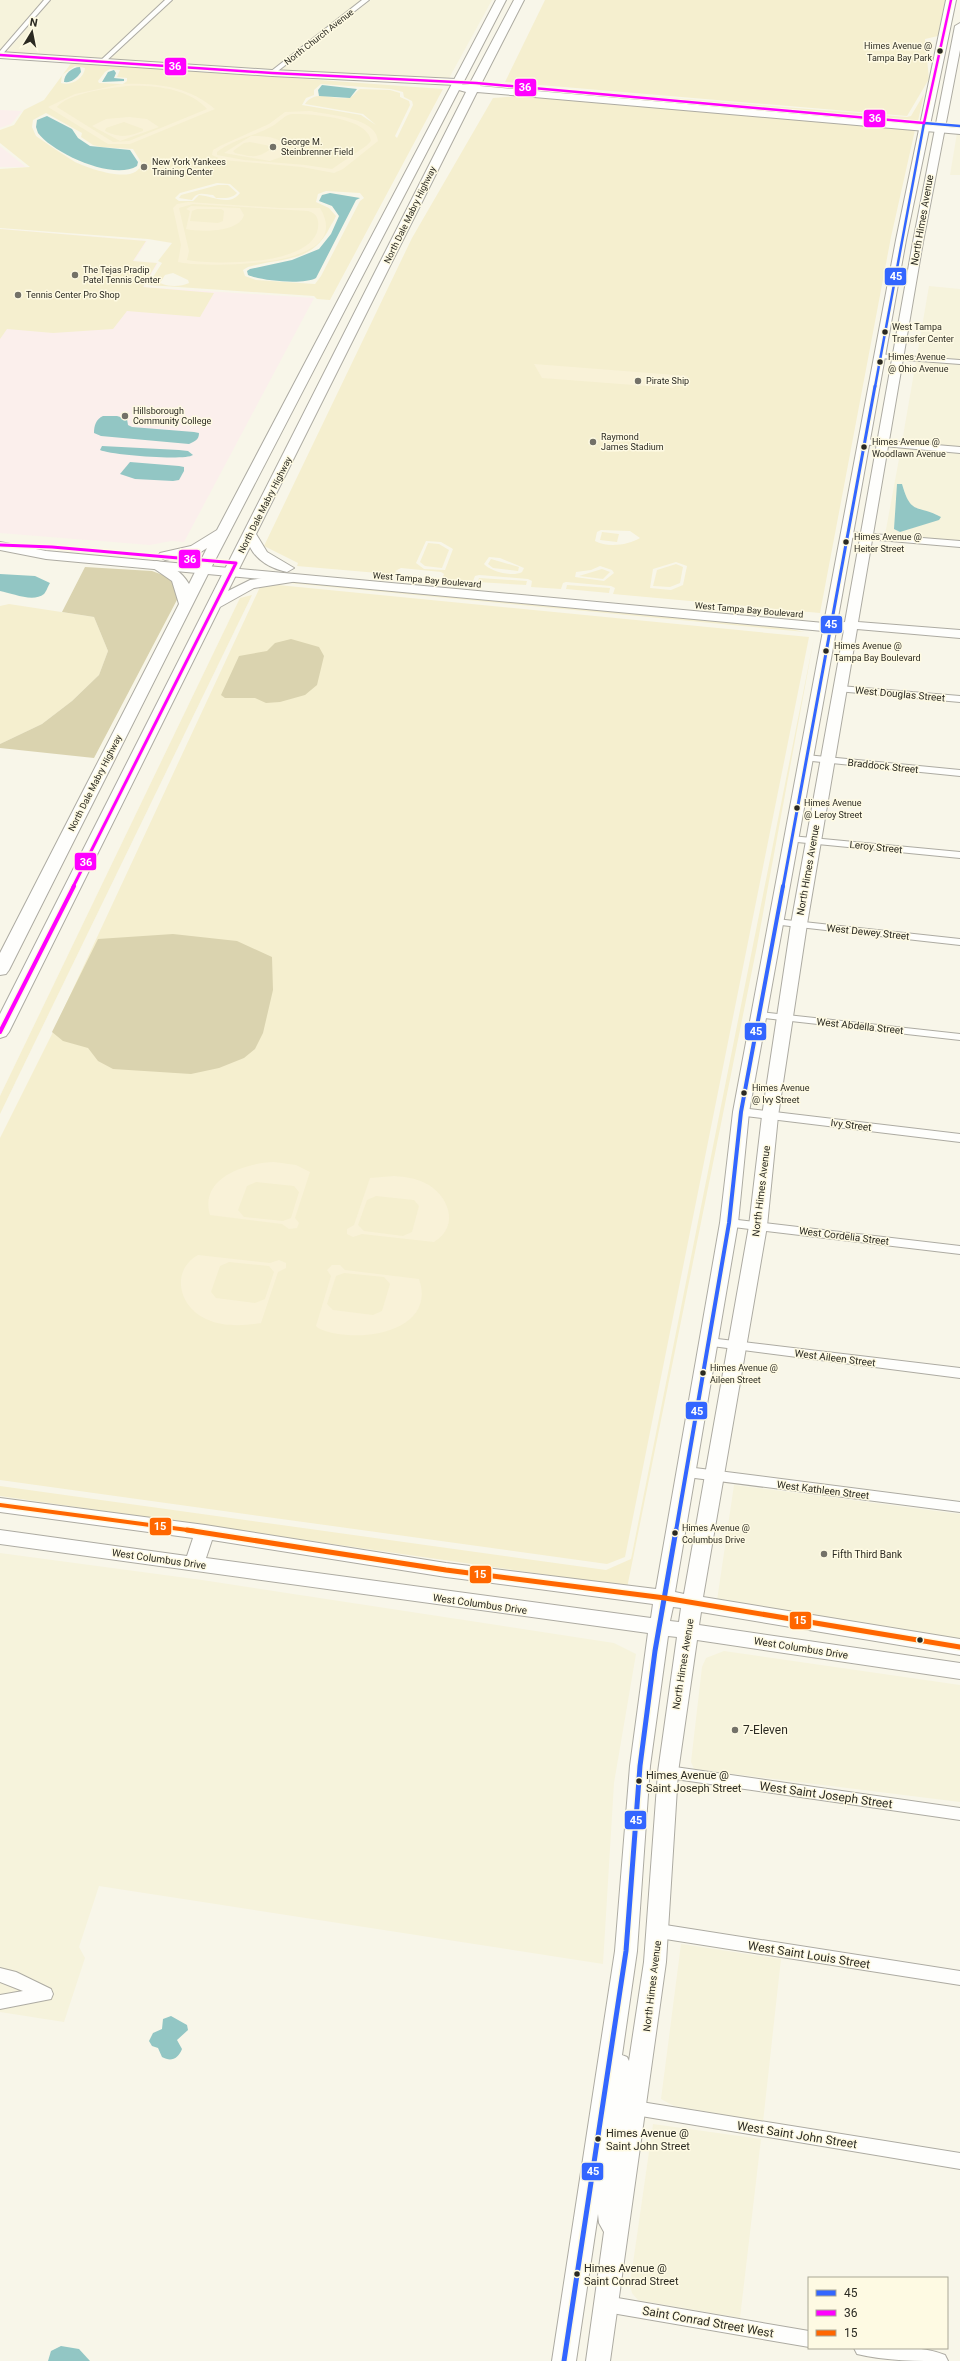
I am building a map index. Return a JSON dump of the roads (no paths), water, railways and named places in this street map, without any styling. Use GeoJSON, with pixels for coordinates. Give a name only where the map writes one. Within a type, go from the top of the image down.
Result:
{"type":"FeatureCollection","features":[{"type":"Feature","properties":{"kind":"main road","name":"North Dale Mabry Highway"},"geometry":{"type":"LineString","coordinates":[[0,970],[222,532],[500,0]]}},
{"type":"Feature","properties":{"kind":"main road","name":"North Dale Mabry Highway"},"geometry":{"type":"LineString","coordinates":[[0,1032],[519,0]]}},
{"type":"Feature","properties":{"kind":"main road"},"geometry":{"type":"LineString","coordinates":[[455,85],[626,96],[924,126]]}},
{"type":"Feature","properties":{"kind":"main road"},"geometry":{"type":"LineString","coordinates":[[475,86],[522,94],[743,114],[939,127],[960,126]]}},
{"type":"Feature","properties":{"kind":"main road"},"geometry":{"type":"LineString","coordinates":[[464,108],[487,97],[522,94]]}},
{"type":"Feature","properties":{"kind":"main road"},"geometry":{"type":"LineString","coordinates":[[939,127],[960,131]]}},
{"type":"Feature","properties":{"kind":"main road"},"geometry":{"type":"LineString","coordinates":[[349,291],[371,293]]}},
{"type":"Feature","properties":{"kind":"main road"},"geometry":{"type":"LineString","coordinates":[[186,604],[182,582],[160,561],[196,549],[222,532]]}},
{"type":"Feature","properties":{"kind":"main road"},"geometry":{"type":"LineString","coordinates":[[250,535],[261,555],[290,573]]}},
{"type":"Feature","properties":{"kind":"main road"},"geometry":{"type":"LineString","coordinates":[[216,604],[250,584],[290,573]]}},
{"type":"Feature","properties":{"kind":"main road"},"geometry":{"type":"LineString","coordinates":[[46,880],[75,883]]}},
{"type":"Feature","properties":{"kind":"street"},"geometry":{"type":"LineString","coordinates":[[0,55],[47,0]]}},
{"type":"Feature","properties":{"kind":"street"},"geometry":{"type":"LineString","coordinates":[[102,62],[170,0]]}},
{"type":"Feature","properties":{"kind":"street","name":"North Church Avenue"},"geometry":{"type":"LineString","coordinates":[[272,73],[366,0]]}},
{"type":"Feature","properties":{"kind":"street","name":"North Himes Avenue"},"geometry":{"type":"LineString","coordinates":[[564,2361],[626,1951],[640,1766],[659,1627],[729,1223],[741,1112],[880,356],[924,126],[951,0]]}},
{"type":"Feature","properties":{"kind":"street","name":"North Himes Avenue"},"geometry":{"type":"LineString","coordinates":[[598,2361],[659,1931],[668,1772],[692,1603],[758,1226],[770,1116],[799,924],[939,127],[959,39],[960,26]]}},
{"type":"Feature","properties":{"kind":"street"},"geometry":{"type":"LineString","coordinates":[[0,55],[455,85]]}},
{"type":"Feature","properties":{"kind":"street"},"geometry":{"type":"LineString","coordinates":[[897,266],[914,267]]}},
{"type":"Feature","properties":{"kind":"street"},"geometry":{"type":"LineString","coordinates":[[880,356],[960,362]]}},
{"type":"Feature","properties":{"kind":"street"},"geometry":{"type":"LineString","coordinates":[[864,442],[960,450]]}},
{"type":"Feature","properties":{"kind":"street"},"geometry":{"type":"LineString","coordinates":[[847,535],[960,544]]}},
{"type":"Feature","properties":{"kind":"street","name":"West Tampa Bay Boulevard"},"geometry":{"type":"LineString","coordinates":[[0,546],[46,555],[160,561],[960,634]]}},
{"type":"Feature","properties":{"kind":"street","name":"West Tampa Bay Boulevard"},"geometry":{"type":"LineString","coordinates":[[698,610],[777,622],[831,623]]}},
{"type":"Feature","properties":{"kind":"street"},"geometry":{"type":"LineString","coordinates":[[777,622],[808,629],[818,635],[827,646]]}},
{"type":"Feature","properties":{"kind":"street","name":"West Douglas Street"},"geometry":{"type":"LineString","coordinates":[[840,689],[960,699]]}},
{"type":"Feature","properties":{"kind":"street","name":"Braddock Street"},"geometry":{"type":"LineString","coordinates":[[806,758],[960,773]]}},
{"type":"Feature","properties":{"kind":"street","name":"Leroy Street"},"geometry":{"type":"LineString","coordinates":[[791,839],[960,855]]}},
{"type":"Feature","properties":{"kind":"street","name":"West Dewey Street"},"geometry":{"type":"LineString","coordinates":[[776,922],[960,942]]}},
{"type":"Feature","properties":{"kind":"street"},"geometry":{"type":"LineString","coordinates":[[769,960],[793,962]]}},
{"type":"Feature","properties":{"kind":"street","name":"West Abdella Street"},"geometry":{"type":"LineString","coordinates":[[760,1015],[960,1037]]}},
{"type":"Feature","properties":{"kind":"street","name":"Ivy Street"},"geometry":{"type":"LineString","coordinates":[[741,1112],[960,1138]]}},
{"type":"Feature","properties":{"kind":"street","name":"West Cordelia Street"},"geometry":{"type":"LineString","coordinates":[[729,1223],[960,1250]]}},
{"type":"Feature","properties":{"kind":"street","name":"West Aileen Street"},"geometry":{"type":"LineString","coordinates":[[709,1342],[960,1373]]}},
{"type":"Feature","properties":{"kind":"street","name":"West Kathleen Street"},"geometry":{"type":"LineString","coordinates":[[687,1472],[960,1508]]}},
{"type":"Feature","properties":{"kind":"street"},"geometry":{"type":"LineString","coordinates":[[0,1505],[205,1532],[446,1570],[665,1598],[960,1646]]}},
{"type":"Feature","properties":{"kind":"street"},"geometry":{"type":"LineString","coordinates":[[194,1564],[205,1532]]}},
{"type":"Feature","properties":{"kind":"street","name":"West Columbus Drive"},"geometry":{"type":"LineString","coordinates":[[0,1537],[688,1630],[960,1670]]}},
{"type":"Feature","properties":{"kind":"street","name":"West Saint Joseph Street"},"geometry":{"type":"LineString","coordinates":[[668,1772],[960,1814]]}},
{"type":"Feature","properties":{"kind":"street","name":"West Saint Louis Street"},"geometry":{"type":"LineString","coordinates":[[659,1931],[960,1978]]}},
{"type":"Feature","properties":{"kind":"street"},"geometry":{"type":"LineString","coordinates":[[626,1951],[630,1983],[617,2078],[622,2096],[635,2108]]}},
{"type":"Feature","properties":{"kind":"street"},"geometry":{"type":"LineString","coordinates":[[0,1975],[10,1976],[45,1994],[0,2002]]}},
{"type":"Feature","properties":{"kind":"street"},"geometry":{"type":"LineString","coordinates":[[603,2108],[613,2118],[616,2138],[609,2193],[610,2214],[615,2243]]}},
{"type":"Feature","properties":{"kind":"street","name":"West Saint John Street"},"geometry":{"type":"LineString","coordinates":[[635,2108],[960,2161]]}},
{"type":"Feature","properties":{"kind":"street","name":"Saint Conrad Street West"},"geometry":{"type":"LineString","coordinates":[[606,2304],[808,2339]]}},
{"type":"Feature","properties":{"kind":"street"},"geometry":{"type":"LineString","coordinates":[[869,2349],[939,2361]]}},
{"type":"Feature","properties":{"kind":"water"},"geometry":{"type":"Polygon","coordinates":[[[80,67],[81,72],[76,78],[69,82],[64,82],[65,76],[69,72],[74,68],[80,67]]]}},
{"type":"Feature","properties":{"kind":"water"},"geometry":{"type":"Polygon","coordinates":[[[114,70],[116,73],[114,78],[124,79],[124,81],[102,82],[108,72],[114,70]]]}},
{"type":"Feature","properties":{"kind":"water"},"geometry":{"type":"Polygon","coordinates":[[[322,85],[357,89],[350,98],[319,96],[318,90],[322,85]]]}},
{"type":"Feature","properties":{"kind":"water"},"geometry":{"type":"Polygon","coordinates":[[[47,116],[72,129],[78,138],[90,146],[130,150],[138,162],[137,166],[126,170],[114,170],[99,167],[84,163],[56,149],[38,133],[36,127],[37,120],[47,116]]]}},
{"type":"Feature","properties":{"kind":"water"},"geometry":{"type":"Polygon","coordinates":[[[330,193],[360,198],[356,200],[316,278],[293,282],[262,279],[248,275],[247,271],[250,269],[292,260],[319,249],[331,234],[339,216],[332,206],[319,201],[322,195],[330,193]]]}},
{"type":"Feature","properties":{"kind":"water"},"geometry":{"type":"Polygon","coordinates":[[[103,416],[117,416],[127,419],[128,425],[132,427],[194,432],[199,433],[199,435],[196,440],[189,444],[101,436],[94,433],[94,430],[97,421],[103,416]]]}},
{"type":"Feature","properties":{"kind":"water"},"geometry":{"type":"Polygon","coordinates":[[[102,446],[179,450],[188,451],[193,455],[187,457],[163,457],[132,455],[100,450],[102,446]]]}},
{"type":"Feature","properties":{"kind":"water"},"geometry":{"type":"Polygon","coordinates":[[[130,462],[179,466],[184,467],[184,471],[179,480],[173,481],[135,479],[120,474],[130,462]]]}},
{"type":"Feature","properties":{"kind":"water"},"geometry":{"type":"Polygon","coordinates":[[[897,484],[902,484],[905,494],[912,505],[916,508],[941,517],[939,520],[900,532],[894,529],[897,484]]]}},
{"type":"Feature","properties":{"kind":"water"},"geometry":{"type":"Polygon","coordinates":[[[0,574],[35,576],[50,583],[45,593],[39,597],[22,597],[0,591],[0,574]]]}},
{"type":"Feature","properties":{"kind":"water"},"geometry":{"type":"Polygon","coordinates":[[[171,2016],[187,2025],[188,2030],[177,2040],[182,2049],[178,2055],[174,2059],[165,2059],[162,2057],[158,2048],[152,2046],[149,2041],[153,2033],[162,2029],[163,2019],[171,2016]]]}},
{"type":"Feature","properties":{"kind":"water"},"geometry":{"type":"Polygon","coordinates":[[[61,2346],[79,2349],[90,2361],[48,2361],[51,2351],[61,2346]]]}},
{"type":"Feature","properties":{"kind":"place","name":"Himes Avenue @ Tampa Bay Park"},"geometry":{"type":"Point","coordinates":[940,51]}},
{"type":"Feature","properties":{"kind":"place","name":"George M. Steinbrenner Field"},"geometry":{"type":"Point","coordinates":[273,147]}},
{"type":"Feature","properties":{"kind":"place","name":"New York Yankees Training Center"},"geometry":{"type":"Point","coordinates":[144,167]}},
{"type":"Feature","properties":{"kind":"place","name":"The Tejas Pradip Patel Tennis Center"},"geometry":{"type":"Point","coordinates":[75,275]}},
{"type":"Feature","properties":{"kind":"place","name":"Tennis Center Pro Shop"},"geometry":{"type":"Point","coordinates":[18,295]}},
{"type":"Feature","properties":{"kind":"place","name":"West Tampa Transfer Center"},"geometry":{"type":"Point","coordinates":[885,332]}},
{"type":"Feature","properties":{"kind":"place","name":"Himes Avenue @ Ohio Avenue"},"geometry":{"type":"Point","coordinates":[880,362]}},
{"type":"Feature","properties":{"kind":"place","name":"Pirate Ship"},"geometry":{"type":"Point","coordinates":[638,381]}},
{"type":"Feature","properties":{"kind":"place","name":"Hillsborough Community College"},"geometry":{"type":"Point","coordinates":[125,416]}},
{"type":"Feature","properties":{"kind":"place","name":"Raymond James Stadium"},"geometry":{"type":"Point","coordinates":[593,442]}},
{"type":"Feature","properties":{"kind":"place","name":"Himes Avenue @ Woodlawn Avenue"},"geometry":{"type":"Point","coordinates":[864,447]}},
{"type":"Feature","properties":{"kind":"place","name":"Himes Avenue @ Heiter Street"},"geometry":{"type":"Point","coordinates":[846,542]}},
{"type":"Feature","properties":{"kind":"place","name":"Himes Avenue @ Tampa Bay Boulevard"},"geometry":{"type":"Point","coordinates":[826,651]}},
{"type":"Feature","properties":{"kind":"place","name":"Himes Avenue @ Leroy Street"},"geometry":{"type":"Point","coordinates":[797,808]}},
{"type":"Feature","properties":{"kind":"place","name":"Himes Avenue @ Ivy Street"},"geometry":{"type":"Point","coordinates":[744,1093]}},
{"type":"Feature","properties":{"kind":"place","name":"Himes Avenue @ Aileen Street"},"geometry":{"type":"Point","coordinates":[703,1373]}},
{"type":"Feature","properties":{"kind":"place","name":"Himes Avenue @ Columbus Drive"},"geometry":{"type":"Point","coordinates":[675,1533]}},
{"type":"Feature","properties":{"kind":"place","name":"Fifth Third Bank"},"geometry":{"type":"Point","coordinates":[824,1554]}},
{"type":"Feature","properties":{"kind":"place","name":"7-Eleven"},"geometry":{"type":"Point","coordinates":[735,1730]}},
{"type":"Feature","properties":{"kind":"place","name":"Himes Avenue @ Saint Joseph Street"},"geometry":{"type":"Point","coordinates":[639,1781]}},
{"type":"Feature","properties":{"kind":"place","name":"Himes Avenue @ Saint John Street"},"geometry":{"type":"Point","coordinates":[598,2139]}},
{"type":"Feature","properties":{"kind":"place","name":"Himes Avenue @ Saint Conrad Street"},"geometry":{"type":"Point","coordinates":[577,2274]}}]}
